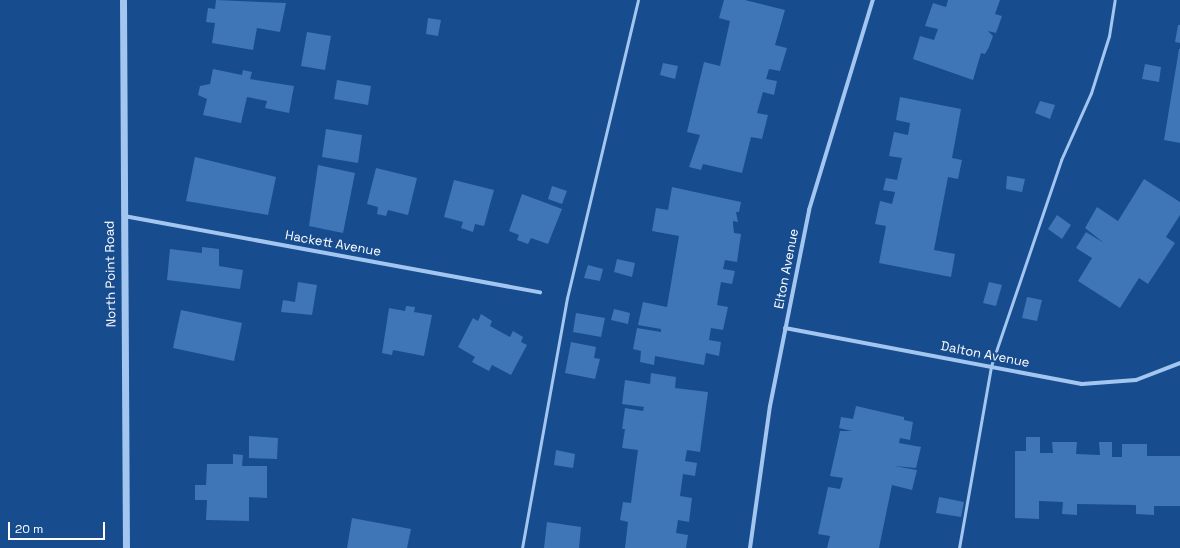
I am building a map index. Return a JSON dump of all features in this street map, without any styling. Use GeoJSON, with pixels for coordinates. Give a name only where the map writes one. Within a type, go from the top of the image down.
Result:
{"type":"FeatureCollection","features":[{"type":"Feature","properties":{"kind":"street","name":"North Point Road"},"geometry":{"type":"LineString","coordinates":[[123,0],[126,548]]}},
{"type":"Feature","properties":{"kind":"street","name":"Elton Avenue"},"geometry":{"type":"LineString","coordinates":[[750,548],[760,468],[785,328],[809,210],[873,0]]}},
{"type":"Feature","properties":{"kind":"street","name":"Hackett Avenue"},"geometry":{"type":"LineString","coordinates":[[123,216],[540,292]]}},
{"type":"Feature","properties":{"kind":"street","name":"Dalton Avenue"},"geometry":{"type":"LineString","coordinates":[[785,328],[1082,384],[1136,380],[1180,363]]}},
{"type":"Feature","properties":{"kind":"lane"},"geometry":{"type":"LineString","coordinates":[[522,548],[568,298],[638,0]]}},
{"type":"Feature","properties":{"kind":"lane"},"geometry":{"type":"LineString","coordinates":[[959,548],[990,366],[1061,160],[1091,93],[1109,36],[1115,0]]}},
{"type":"Feature","properties":{"kind":"building"},"geometry":{"type":"Polygon","coordinates":[[[216,0],[286,3],[280,32],[257,28],[253,50],[212,43],[215,23],[206,22],[208,8],[215,9],[216,0]]]}},
{"type":"Feature","properties":{"kind":"building"},"geometry":{"type":"Polygon","coordinates":[[[724,0],[745,0],[785,10],[775,45],[787,48],[780,71],[769,69],[766,79],[777,81],[774,95],[763,92],[757,113],[768,115],[762,139],[751,137],[742,173],[703,164],[701,170],[689,167],[700,135],[687,132],[704,62],[720,66],[730,21],[719,18],[724,0]]]}},
{"type":"Feature","properties":{"kind":"building"},"geometry":{"type":"Polygon","coordinates":[[[948,0],[1000,0],[995,14],[1002,16],[996,33],[988,31],[993,36],[985,54],[981,53],[973,80],[913,59],[920,36],[934,40],[938,29],[925,26],[933,3],[946,7],[948,0]]]}},
{"type":"Feature","properties":{"kind":"building"},"geometry":{"type":"Polygon","coordinates":[[[428,18],[441,20],[438,36],[426,34],[428,18]]]}},
{"type":"Feature","properties":{"kind":"building"},"geometry":{"type":"Polygon","coordinates":[[[1178,25],[1180,25],[1180,43],[1175,42],[1178,25]]]}},
{"type":"Feature","properties":{"kind":"building"},"geometry":{"type":"Polygon","coordinates":[[[307,32],[331,36],[325,70],[301,66],[307,32]]]}},
{"type":"Feature","properties":{"kind":"building"},"geometry":{"type":"Polygon","coordinates":[[[1180,49],[1180,143],[1164,140],[1180,49]]]}},
{"type":"Feature","properties":{"kind":"building"},"geometry":{"type":"Polygon","coordinates":[[[663,63],[678,66],[675,79],[660,75],[663,63]]]}},
{"type":"Feature","properties":{"kind":"building"},"geometry":{"type":"Polygon","coordinates":[[[1145,64],[1161,67],[1159,82],[1142,79],[1145,64]]]}},
{"type":"Feature","properties":{"kind":"building"},"geometry":{"type":"Polygon","coordinates":[[[213,69],[242,75],[243,70],[252,72],[250,79],[294,86],[289,113],[265,108],[267,101],[247,97],[241,123],[203,115],[207,99],[198,95],[200,86],[210,84],[213,69]]]}},
{"type":"Feature","properties":{"kind":"building"},"geometry":{"type":"Polygon","coordinates":[[[337,80],[371,86],[368,105],[334,99],[337,80]]]}},
{"type":"Feature","properties":{"kind":"building"},"geometry":{"type":"Polygon","coordinates":[[[900,97],[961,109],[952,158],[962,160],[958,179],[948,177],[934,250],[955,254],[951,277],[879,263],[886,226],[875,224],[880,201],[892,204],[895,192],[883,190],[886,178],[897,180],[902,158],[889,156],[894,132],[908,135],[910,123],[896,120],[900,97]]]}},
{"type":"Feature","properties":{"kind":"building"},"geometry":{"type":"Polygon","coordinates":[[[1040,101],[1055,105],[1050,119],[1035,113],[1040,101]]]}},
{"type":"Feature","properties":{"kind":"building"},"geometry":{"type":"Polygon","coordinates":[[[326,129],[362,135],[358,163],[322,157],[326,129]]]}},
{"type":"Feature","properties":{"kind":"building"},"geometry":{"type":"Polygon","coordinates":[[[195,157],[276,177],[268,215],[186,201],[195,157]]]}},
{"type":"Feature","properties":{"kind":"building"},"geometry":{"type":"Polygon","coordinates":[[[318,165],[355,173],[343,233],[309,226],[318,165]]]}},
{"type":"Feature","properties":{"kind":"building"},"geometry":{"type":"Polygon","coordinates":[[[376,168],[417,178],[408,215],[388,210],[386,216],[377,214],[378,207],[367,204],[376,168]]]}},
{"type":"Feature","properties":{"kind":"building"},"geometry":{"type":"Polygon","coordinates":[[[1007,176],[1025,179],[1022,192],[1006,189],[1007,176]]]}},
{"type":"Feature","properties":{"kind":"building"},"geometry":{"type":"Polygon","coordinates":[[[1144,179],[1180,202],[1180,215],[1166,237],[1175,243],[1148,284],[1139,278],[1120,308],[1078,281],[1092,258],[1076,248],[1086,232],[1104,243],[1085,228],[1097,207],[1118,221],[1144,179]]]}},
{"type":"Feature","properties":{"kind":"building"},"geometry":{"type":"Polygon","coordinates":[[[454,180],[494,190],[484,226],[475,224],[473,232],[461,228],[463,222],[444,217],[454,180]]]}},
{"type":"Feature","properties":{"kind":"building"},"geometry":{"type":"Polygon","coordinates":[[[552,186],[567,191],[562,204],[548,199],[552,186]]]}},
{"type":"Feature","properties":{"kind":"building"},"geometry":{"type":"Polygon","coordinates":[[[672,187],[741,202],[739,212],[736,212],[738,222],[733,221],[734,233],[741,234],[737,262],[725,260],[723,269],[735,271],[732,284],[721,282],[717,305],[728,307],[723,330],[711,328],[709,340],[721,342],[719,356],[706,353],[704,365],[655,356],[654,365],[640,362],[641,351],[633,349],[637,328],[661,332],[661,329],[638,325],[643,302],[667,307],[679,236],[652,231],[656,208],[668,210],[672,187]]]}},
{"type":"Feature","properties":{"kind":"building"},"geometry":{"type":"Polygon","coordinates":[[[522,194],[562,209],[548,244],[531,238],[528,244],[517,240],[519,235],[509,231],[522,194]]]}},
{"type":"Feature","properties":{"kind":"building"},"geometry":{"type":"Polygon","coordinates":[[[1057,215],[1071,225],[1062,239],[1048,229],[1057,215]]]}},
{"type":"Feature","properties":{"kind":"building"},"geometry":{"type":"Polygon","coordinates":[[[202,247],[219,249],[219,266],[243,270],[240,289],[167,280],[170,249],[202,253],[202,247]]]}},
{"type":"Feature","properties":{"kind":"building"},"geometry":{"type":"Polygon","coordinates":[[[617,259],[635,263],[632,277],[614,272],[617,259]]]}},
{"type":"Feature","properties":{"kind":"building"},"geometry":{"type":"Polygon","coordinates":[[[588,265],[603,269],[600,281],[584,278],[588,265]]]}},
{"type":"Feature","properties":{"kind":"building"},"geometry":{"type":"Polygon","coordinates":[[[298,282],[317,285],[312,315],[281,312],[283,300],[295,302],[298,282]]]}},
{"type":"Feature","properties":{"kind":"building"},"geometry":{"type":"Polygon","coordinates":[[[989,282],[1002,285],[996,306],[983,303],[989,282]]]}},
{"type":"Feature","properties":{"kind":"building"},"geometry":{"type":"Polygon","coordinates":[[[1027,297],[1042,300],[1037,321],[1022,318],[1027,297]]]}},
{"type":"Feature","properties":{"kind":"building"},"geometry":{"type":"Polygon","coordinates":[[[406,306],[415,307],[414,312],[432,315],[424,356],[393,350],[392,355],[382,353],[389,308],[405,311],[406,306]]]}},
{"type":"Feature","properties":{"kind":"building"},"geometry":{"type":"Polygon","coordinates":[[[614,309],[630,313],[628,324],[611,320],[614,309]]]}},
{"type":"Feature","properties":{"kind":"building"},"geometry":{"type":"Polygon","coordinates":[[[181,310],[242,323],[234,361],[173,348],[181,310]]]}},
{"type":"Feature","properties":{"kind":"building"},"geometry":{"type":"Polygon","coordinates":[[[576,313],[605,318],[601,337],[573,332],[576,313]]]}},
{"type":"Feature","properties":{"kind":"building"},"geometry":{"type":"Polygon","coordinates":[[[481,314],[492,321],[490,326],[510,337],[513,331],[523,337],[521,342],[527,345],[511,375],[492,365],[489,371],[472,362],[475,357],[458,347],[473,318],[478,321],[481,314]]]}},
{"type":"Feature","properties":{"kind":"building"},"geometry":{"type":"Polygon","coordinates":[[[571,342],[596,347],[594,358],[600,359],[595,379],[565,373],[571,342]]]}},
{"type":"Feature","properties":{"kind":"building"},"geometry":{"type":"Polygon","coordinates":[[[651,373],[676,377],[675,388],[708,392],[700,452],[687,450],[685,461],[697,463],[695,476],[683,474],[680,496],[692,498],[689,522],[678,520],[676,533],[688,535],[686,548],[625,548],[628,522],[620,520],[623,502],[631,503],[638,450],[622,448],[625,429],[622,429],[625,408],[643,411],[644,407],[622,404],[625,380],[650,384],[651,373]]]}},
{"type":"Feature","properties":{"kind":"building"},"geometry":{"type":"Polygon","coordinates":[[[856,406],[904,417],[904,420],[913,422],[910,440],[900,438],[899,443],[921,447],[916,468],[894,466],[917,470],[912,490],[892,485],[879,548],[827,548],[830,536],[818,534],[828,487],[840,489],[843,478],[830,476],[840,431],[852,431],[839,428],[841,417],[853,419],[856,406]]]}},
{"type":"Feature","properties":{"kind":"building"},"geometry":{"type":"Polygon","coordinates":[[[249,436],[278,438],[277,459],[249,458],[249,436]]]}},
{"type":"Feature","properties":{"kind":"building"},"geometry":{"type":"Polygon","coordinates":[[[1026,437],[1040,437],[1040,453],[1053,453],[1052,442],[1077,442],[1076,454],[1100,455],[1099,442],[1112,442],[1112,457],[1122,457],[1122,444],[1147,444],[1147,456],[1180,456],[1180,506],[1154,506],[1154,515],[1136,514],[1136,505],[1077,504],[1077,515],[1062,514],[1063,502],[1039,501],[1039,519],[1015,518],[1015,451],[1026,451],[1026,437]]]}},
{"type":"Feature","properties":{"kind":"building"},"geometry":{"type":"Polygon","coordinates":[[[556,450],[575,454],[573,468],[554,465],[556,450]]]}},
{"type":"Feature","properties":{"kind":"building"},"geometry":{"type":"Polygon","coordinates":[[[233,454],[243,455],[242,466],[267,466],[267,498],[249,497],[249,521],[206,520],[207,500],[195,500],[195,485],[206,485],[207,464],[233,464],[233,454]]]}},
{"type":"Feature","properties":{"kind":"building"},"geometry":{"type":"Polygon","coordinates":[[[939,497],[964,502],[961,517],[936,513],[939,497]]]}},
{"type":"Feature","properties":{"kind":"building"},"geometry":{"type":"Polygon","coordinates":[[[352,518],[411,529],[407,548],[347,548],[352,518]]]}},
{"type":"Feature","properties":{"kind":"building"},"geometry":{"type":"Polygon","coordinates":[[[547,522],[581,527],[579,548],[544,548],[547,522]]]}}]}
